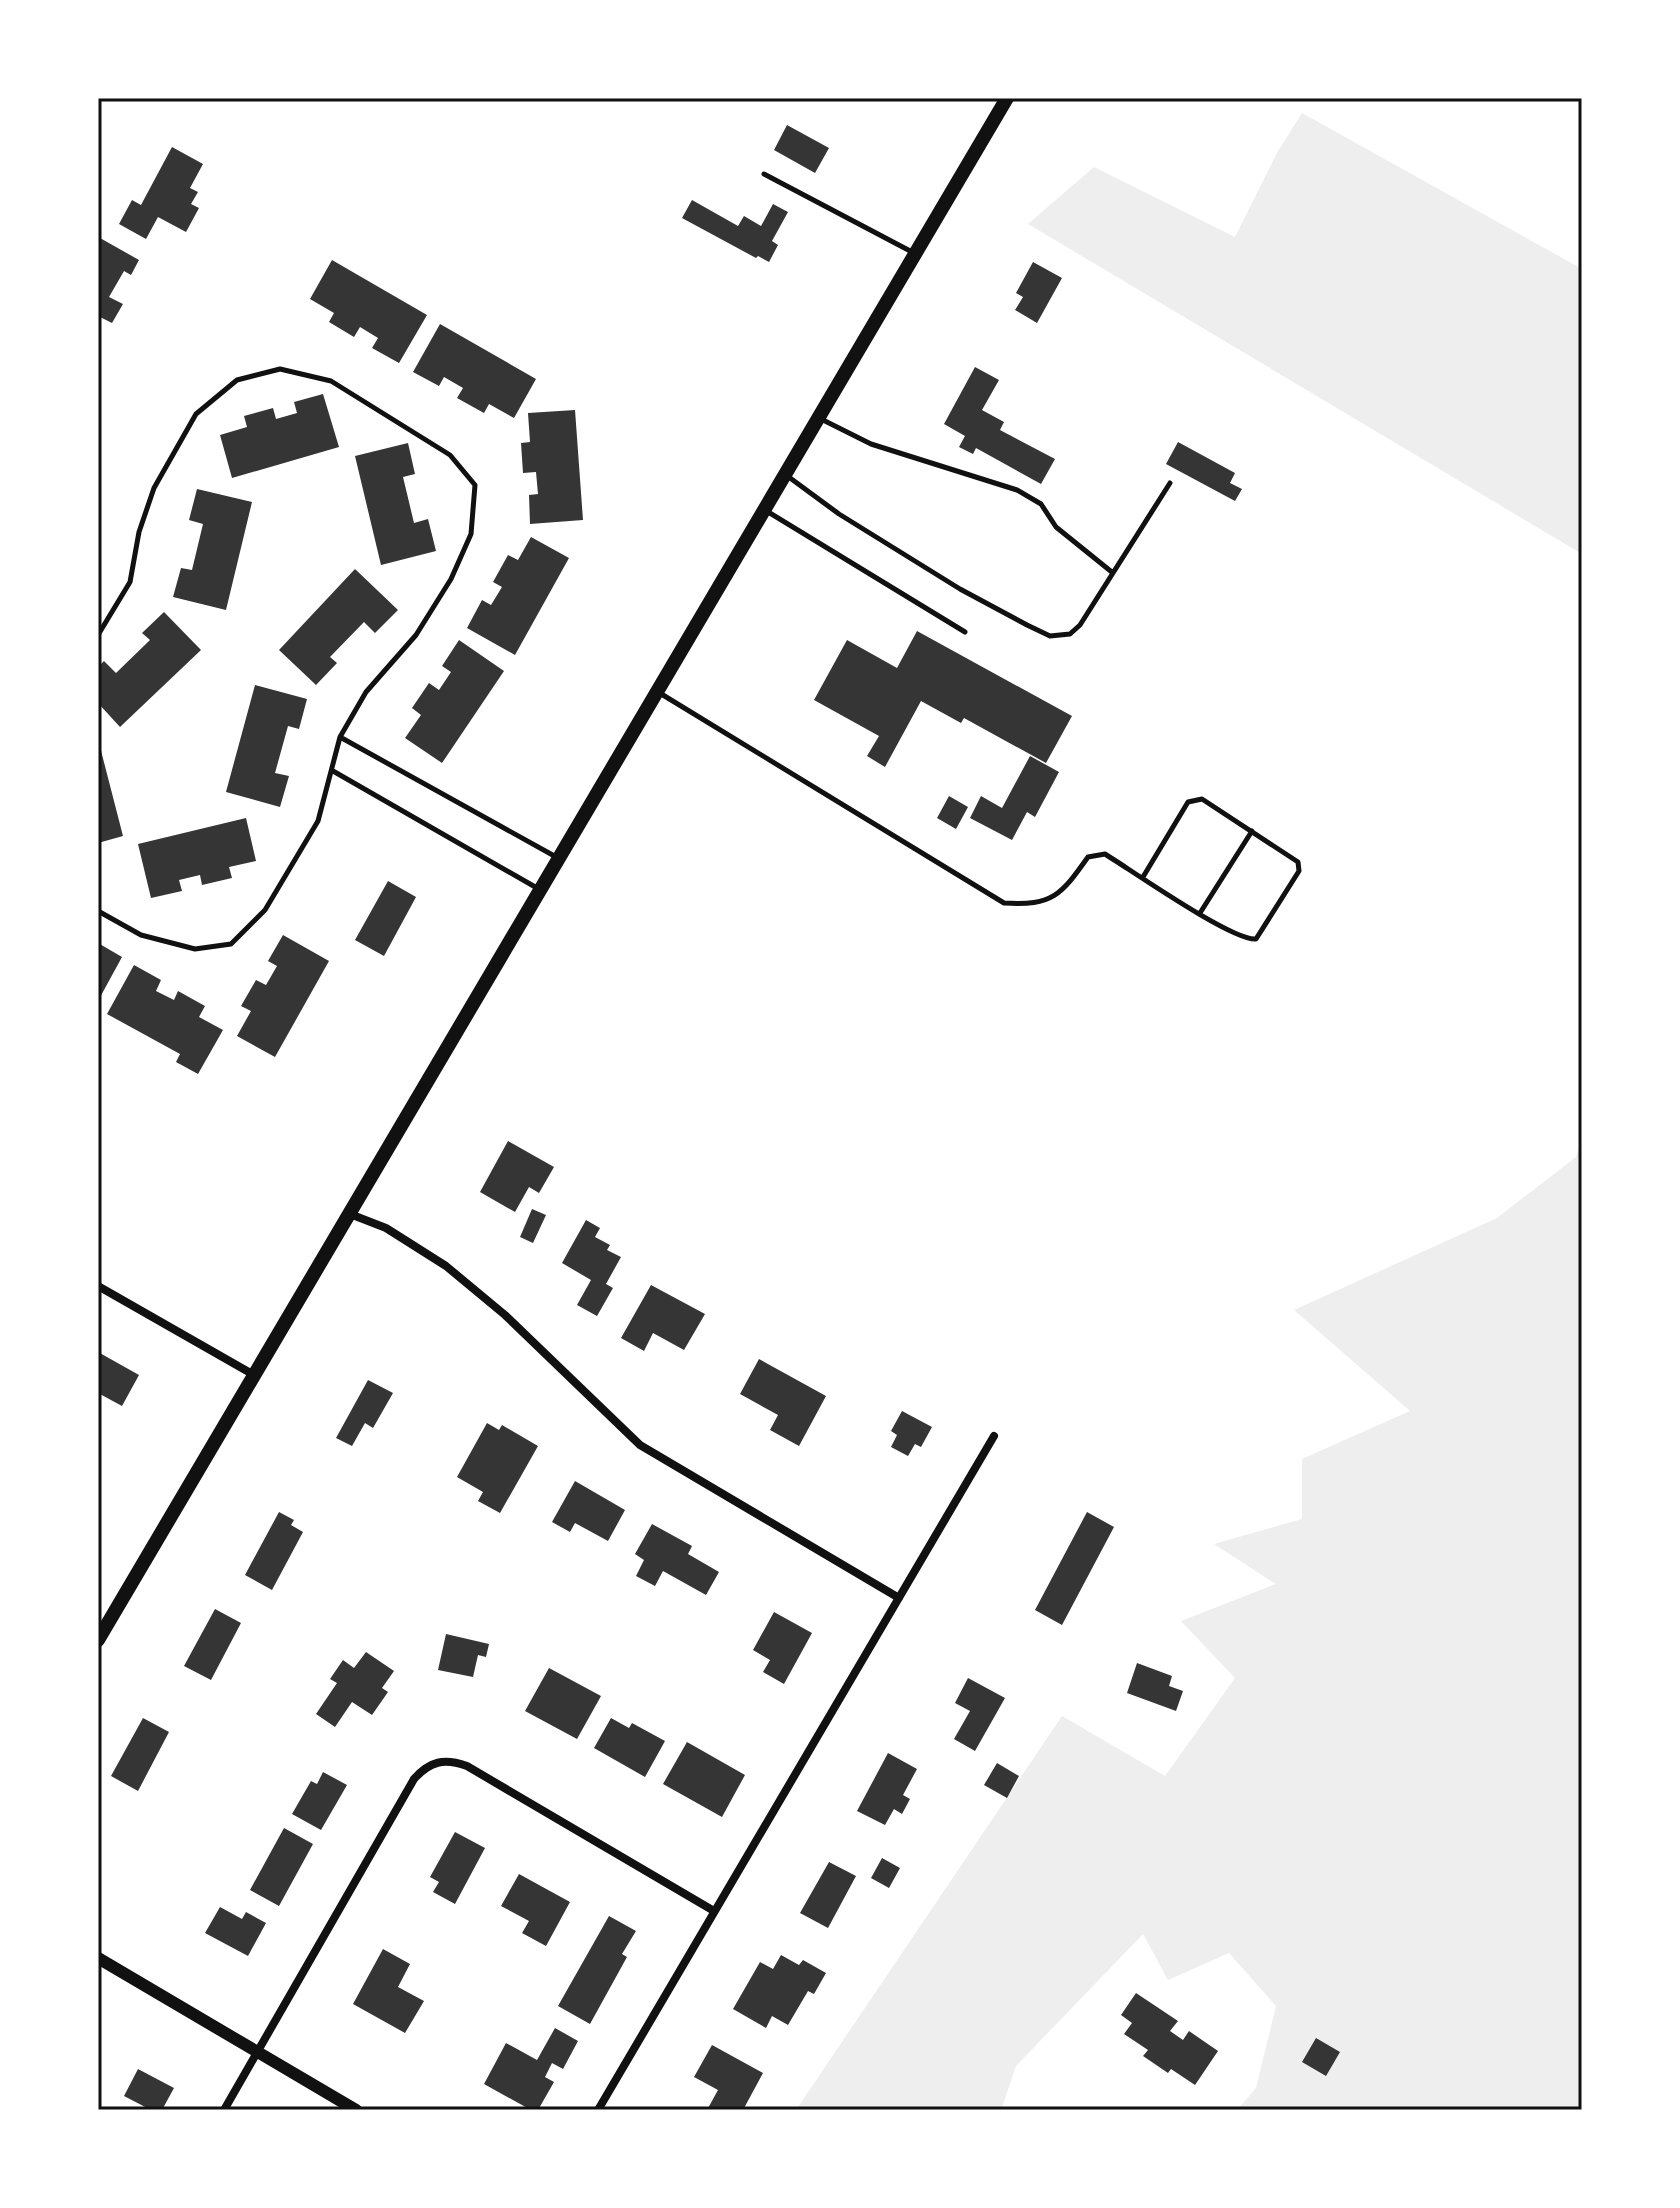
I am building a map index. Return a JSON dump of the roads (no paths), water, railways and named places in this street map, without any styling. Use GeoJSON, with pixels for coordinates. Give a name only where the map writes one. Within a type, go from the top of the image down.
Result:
{"type":"FeatureCollection","features":[{"type":"Feature","properties":{"kind":"main road"},"geometry":{"type":"LineString","coordinates":[[98,1640],[1007,98]]}},
{"type":"Feature","properties":{"kind":"main road"},"geometry":{"type":"LineString","coordinates":[[98,1958],[356,2110]]}},
{"type":"Feature","properties":{"kind":"street"},"geometry":{"type":"LineString","coordinates":[[350,1214],[386,1228],[446,1266],[505,1315],[640,1445],[899,1598]]}},
{"type":"Feature","properties":{"kind":"street"},"geometry":{"type":"LineString","coordinates":[[98,1286],[254,1375]]}},
{"type":"Feature","properties":{"kind":"street"},"geometry":{"type":"LineString","coordinates":[[598,2110],[994,1436]]}},
{"type":"Feature","properties":{"kind":"street"},"geometry":{"type":"LineString","coordinates":[[224,2110],[414,1779],[424,1767],[440,1760],[467,1766],[714,1911]]}},
{"type":"Feature","properties":{"kind":"lane"},"geometry":{"type":"LineString","coordinates":[[764,174],[915,253]]}},
{"type":"Feature","properties":{"kind":"lane"},"geometry":{"type":"LineString","coordinates":[[98,635],[130,582],[139,532],[154,488],[196,414],[237,380],[280,369],[331,381],[450,455],[475,485],[471,534],[451,579],[416,635],[366,692],[340,737],[318,821],[265,910],[231,944],[195,949],[141,935],[98,911]]}},
{"type":"Feature","properties":{"kind":"lane"},"geometry":{"type":"LineString","coordinates":[[818,418],[871,444],[1017,490],[1041,504],[1056,527],[1113,573]]}},
{"type":"Feature","properties":{"kind":"lane"},"geometry":{"type":"LineString","coordinates":[[785,474],[839,514],[960,589],[1050,636],[1070,634],[1080,625],[1170,483]]}},
{"type":"Feature","properties":{"kind":"lane"},"geometry":{"type":"LineString","coordinates":[[764,510],[965,632]]}},
{"type":"Feature","properties":{"kind":"lane"},"geometry":{"type":"LineString","coordinates":[[657,692],[1004,903],[1049,901],[1064,889],[1088,857],[1105,854],[1245,940],[1256,939],[1299,871],[1298,862],[1202,799],[1188,802],[1143,877]]}},
{"type":"Feature","properties":{"kind":"lane"},"geometry":{"type":"LineString","coordinates":[[340,737],[559,858]]}},
{"type":"Feature","properties":{"kind":"lane"},"geometry":{"type":"LineString","coordinates":[[333,771],[540,890]]}},
{"type":"Feature","properties":{"kind":"lane"},"geometry":{"type":"LineString","coordinates":[[1200,913],[1252,831]]}}]}
